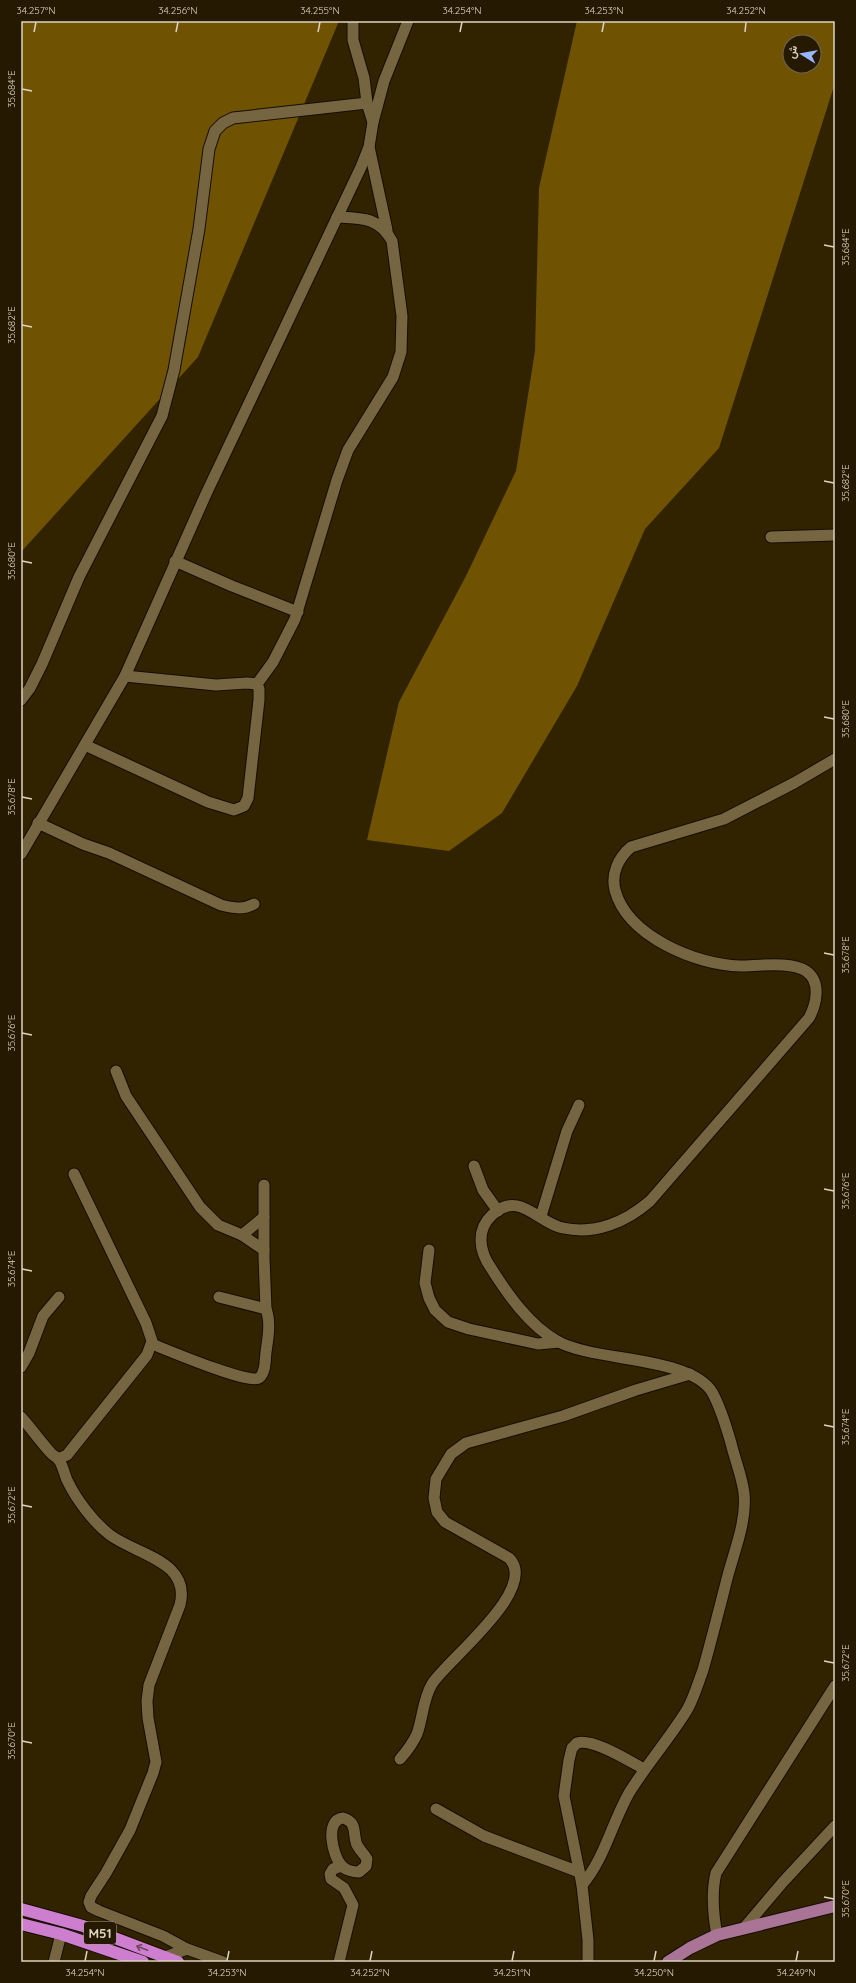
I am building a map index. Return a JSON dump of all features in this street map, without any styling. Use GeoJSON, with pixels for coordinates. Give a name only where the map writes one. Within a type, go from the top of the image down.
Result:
{"type":"FeatureCollection","features":[{"type":"Feature","properties":{"kind":"highway","name":"M51"},"geometry":{"type":"LineString","coordinates":[[21,1909],[83,1926],[178,1962]]}},
{"type":"Feature","properties":{"kind":"highway","name":"M51"},"geometry":{"type":"LineString","coordinates":[[21,1924],[61,1934],[143,1962]]}},
{"type":"Feature","properties":{"kind":"main road"},"geometry":{"type":"LineString","coordinates":[[668,1962],[690,1948],[717,1936],[835,1906]]}},
{"type":"Feature","properties":{"kind":"street"},"geometry":{"type":"LineString","coordinates":[[353,21],[353,40],[364,78],[367,103],[373,122]]}},
{"type":"Feature","properties":{"kind":"street"},"geometry":{"type":"LineString","coordinates":[[21,854],[125,676],[175,561],[336,217],[362,167],[369,147],[373,122],[384,81],[408,21]]}},
{"type":"Feature","properties":{"kind":"street"},"geometry":{"type":"LineString","coordinates":[[21,700],[30,688],[42,664],[79,577],[162,416],[174,370],[199,229],[209,149],[216,131],[223,123],[233,118],[367,103]]}},
{"type":"Feature","properties":{"kind":"street"},"geometry":{"type":"LineString","coordinates":[[257,684],[273,662],[298,612],[337,480],[348,450],[393,377],[401,352],[402,316],[392,241],[387,230],[369,147]]}},
{"type":"Feature","properties":{"kind":"street"},"geometry":{"type":"LineString","coordinates":[[336,217],[364,219],[376,223],[387,230]]}},
{"type":"Feature","properties":{"kind":"street"},"geometry":{"type":"LineString","coordinates":[[771,537],[835,535]]}},
{"type":"Feature","properties":{"kind":"street"},"geometry":{"type":"LineString","coordinates":[[175,561],[232,586],[298,612]]}},
{"type":"Feature","properties":{"kind":"street"},"geometry":{"type":"LineString","coordinates":[[125,676],[216,685],[247,683],[257,684]]}},
{"type":"Feature","properties":{"kind":"street"},"geometry":{"type":"LineString","coordinates":[[85,745],[208,802],[231,810],[241,809],[248,798],[260,694],[257,684]]}},
{"type":"Feature","properties":{"kind":"street"},"geometry":{"type":"LineString","coordinates":[[582,1885],[593,1870],[614,1821],[644,1769],[688,1708],[703,1670],[740,1534],[744,1494],[721,1411],[706,1384],[690,1374],[661,1366],[580,1350],[558,1342],[544,1333],[515,1303],[485,1260],[480,1237],[485,1222],[498,1211],[511,1206],[520,1206],[561,1228],[583,1230],[619,1223],[639,1211],[650,1201],[809,1018],[817,998],[814,984],[806,971],[790,966],[740,966],[706,962],[677,950],[652,937],[638,926],[618,901],[614,878],[622,854],[631,847],[724,819],[794,783],[835,759]]}},
{"type":"Feature","properties":{"kind":"street"},"geometry":{"type":"LineString","coordinates":[[38,823],[83,844],[109,853],[221,905],[247,908],[254,904]]}},
{"type":"Feature","properties":{"kind":"street"},"geometry":{"type":"LineString","coordinates":[[116,1071],[126,1096],[200,1207],[218,1225],[242,1235],[264,1250]]}},
{"type":"Feature","properties":{"kind":"street"},"geometry":{"type":"LineString","coordinates":[[541,1216],[567,1131],[579,1105]]}},
{"type":"Feature","properties":{"kind":"street"},"geometry":{"type":"LineString","coordinates":[[474,1166],[483,1190],[498,1211]]}},
{"type":"Feature","properties":{"kind":"street"},"geometry":{"type":"LineString","coordinates":[[58,1459],[67,1455],[147,1356],[152,1344],[150,1332],[134,1297],[74,1174]]}},
{"type":"Feature","properties":{"kind":"street"},"geometry":{"type":"LineString","coordinates":[[152,1344],[235,1376],[252,1380],[257,1379],[264,1372],[268,1323],[266,1309],[264,1250],[264,1185]]}},
{"type":"Feature","properties":{"kind":"street"},"geometry":{"type":"LineString","coordinates":[[242,1235],[264,1217]]}},
{"type":"Feature","properties":{"kind":"street"},"geometry":{"type":"LineString","coordinates":[[429,1250],[425,1284],[429,1298],[435,1310],[448,1322],[469,1329],[538,1344],[558,1342]]}},
{"type":"Feature","properties":{"kind":"street"},"geometry":{"type":"LineString","coordinates":[[21,1367],[35,1340],[43,1316],[59,1297]]}},
{"type":"Feature","properties":{"kind":"street"},"geometry":{"type":"LineString","coordinates":[[219,1297],[266,1309]]}},
{"type":"Feature","properties":{"kind":"street"},"geometry":{"type":"LineString","coordinates":[[400,1759],[416,1736],[425,1702],[432,1684],[455,1657],[493,1619],[509,1594],[514,1575],[514,1565],[509,1558],[452,1526],[440,1517],[435,1504],[434,1489],[436,1479],[445,1461],[455,1450],[466,1443],[563,1416],[636,1390],[690,1374]]}},
{"type":"Feature","properties":{"kind":"street"},"geometry":{"type":"LineString","coordinates":[[21,1417],[26,1431],[58,1459],[68,1481],[102,1528],[122,1542],[162,1562],[174,1571],[181,1584],[182,1594],[180,1605],[149,1685],[148,1718],[156,1762],[154,1773],[130,1830],[106,1873],[91,1896],[89,1902],[91,1907],[99,1911],[162,1936],[187,1949],[223,1962]]}},
{"type":"Feature","properties":{"kind":"street"},"geometry":{"type":"LineString","coordinates":[[717,1936],[713,1915],[713,1885],[716,1873],[835,1686]]}},
{"type":"Feature","properties":{"kind":"street"},"geometry":{"type":"LineString","coordinates":[[588,1962],[588,1940],[582,1885],[564,1796],[569,1760],[574,1744],[582,1742],[594,1745],[644,1769]]}},
{"type":"Feature","properties":{"kind":"street"},"geometry":{"type":"LineString","coordinates":[[436,1809],[484,1836],[579,1872]]}},
{"type":"Feature","properties":{"kind":"street"},"geometry":{"type":"LineString","coordinates":[[339,1962],[353,1905],[344,1888],[331,1879],[330,1874],[333,1869],[341,1866],[352,1872],[359,1872],[366,1866],[367,1859],[356,1843],[354,1826],[348,1820],[343,1818],[334,1825],[332,1830],[335,1852],[341,1866]]}},
{"type":"Feature","properties":{"kind":"street"},"geometry":{"type":"LineString","coordinates":[[744,1928],[782,1882],[835,1826]]}},
{"type":"Feature","properties":{"kind":"street"},"geometry":{"type":"LineString","coordinates":[[54,1962],[61,1934]]}},
{"type":"Feature","properties":{"kind":"street"},"geometry":{"type":"LineString","coordinates":[[682,1962],[690,1948]]}},
{"type":"Feature","properties":{"kind":"street"},"geometry":{"type":"LineString","coordinates":[[165,1957],[187,1949]]}},
{"type":"Feature","properties":{"kind":"shaded area"},"geometry":{"type":"Polygon","coordinates":[[[21,21],[339,21],[198,357],[21,552],[21,21]]]}},
{"type":"Feature","properties":{"kind":"shaded area"},"geometry":{"type":"Polygon","coordinates":[[[577,21],[835,21],[835,83],[719,448],[645,529],[577,686],[502,813],[449,851],[367,840],[399,702],[466,576],[516,471],[535,351],[539,188],[577,21]]]}}]}
